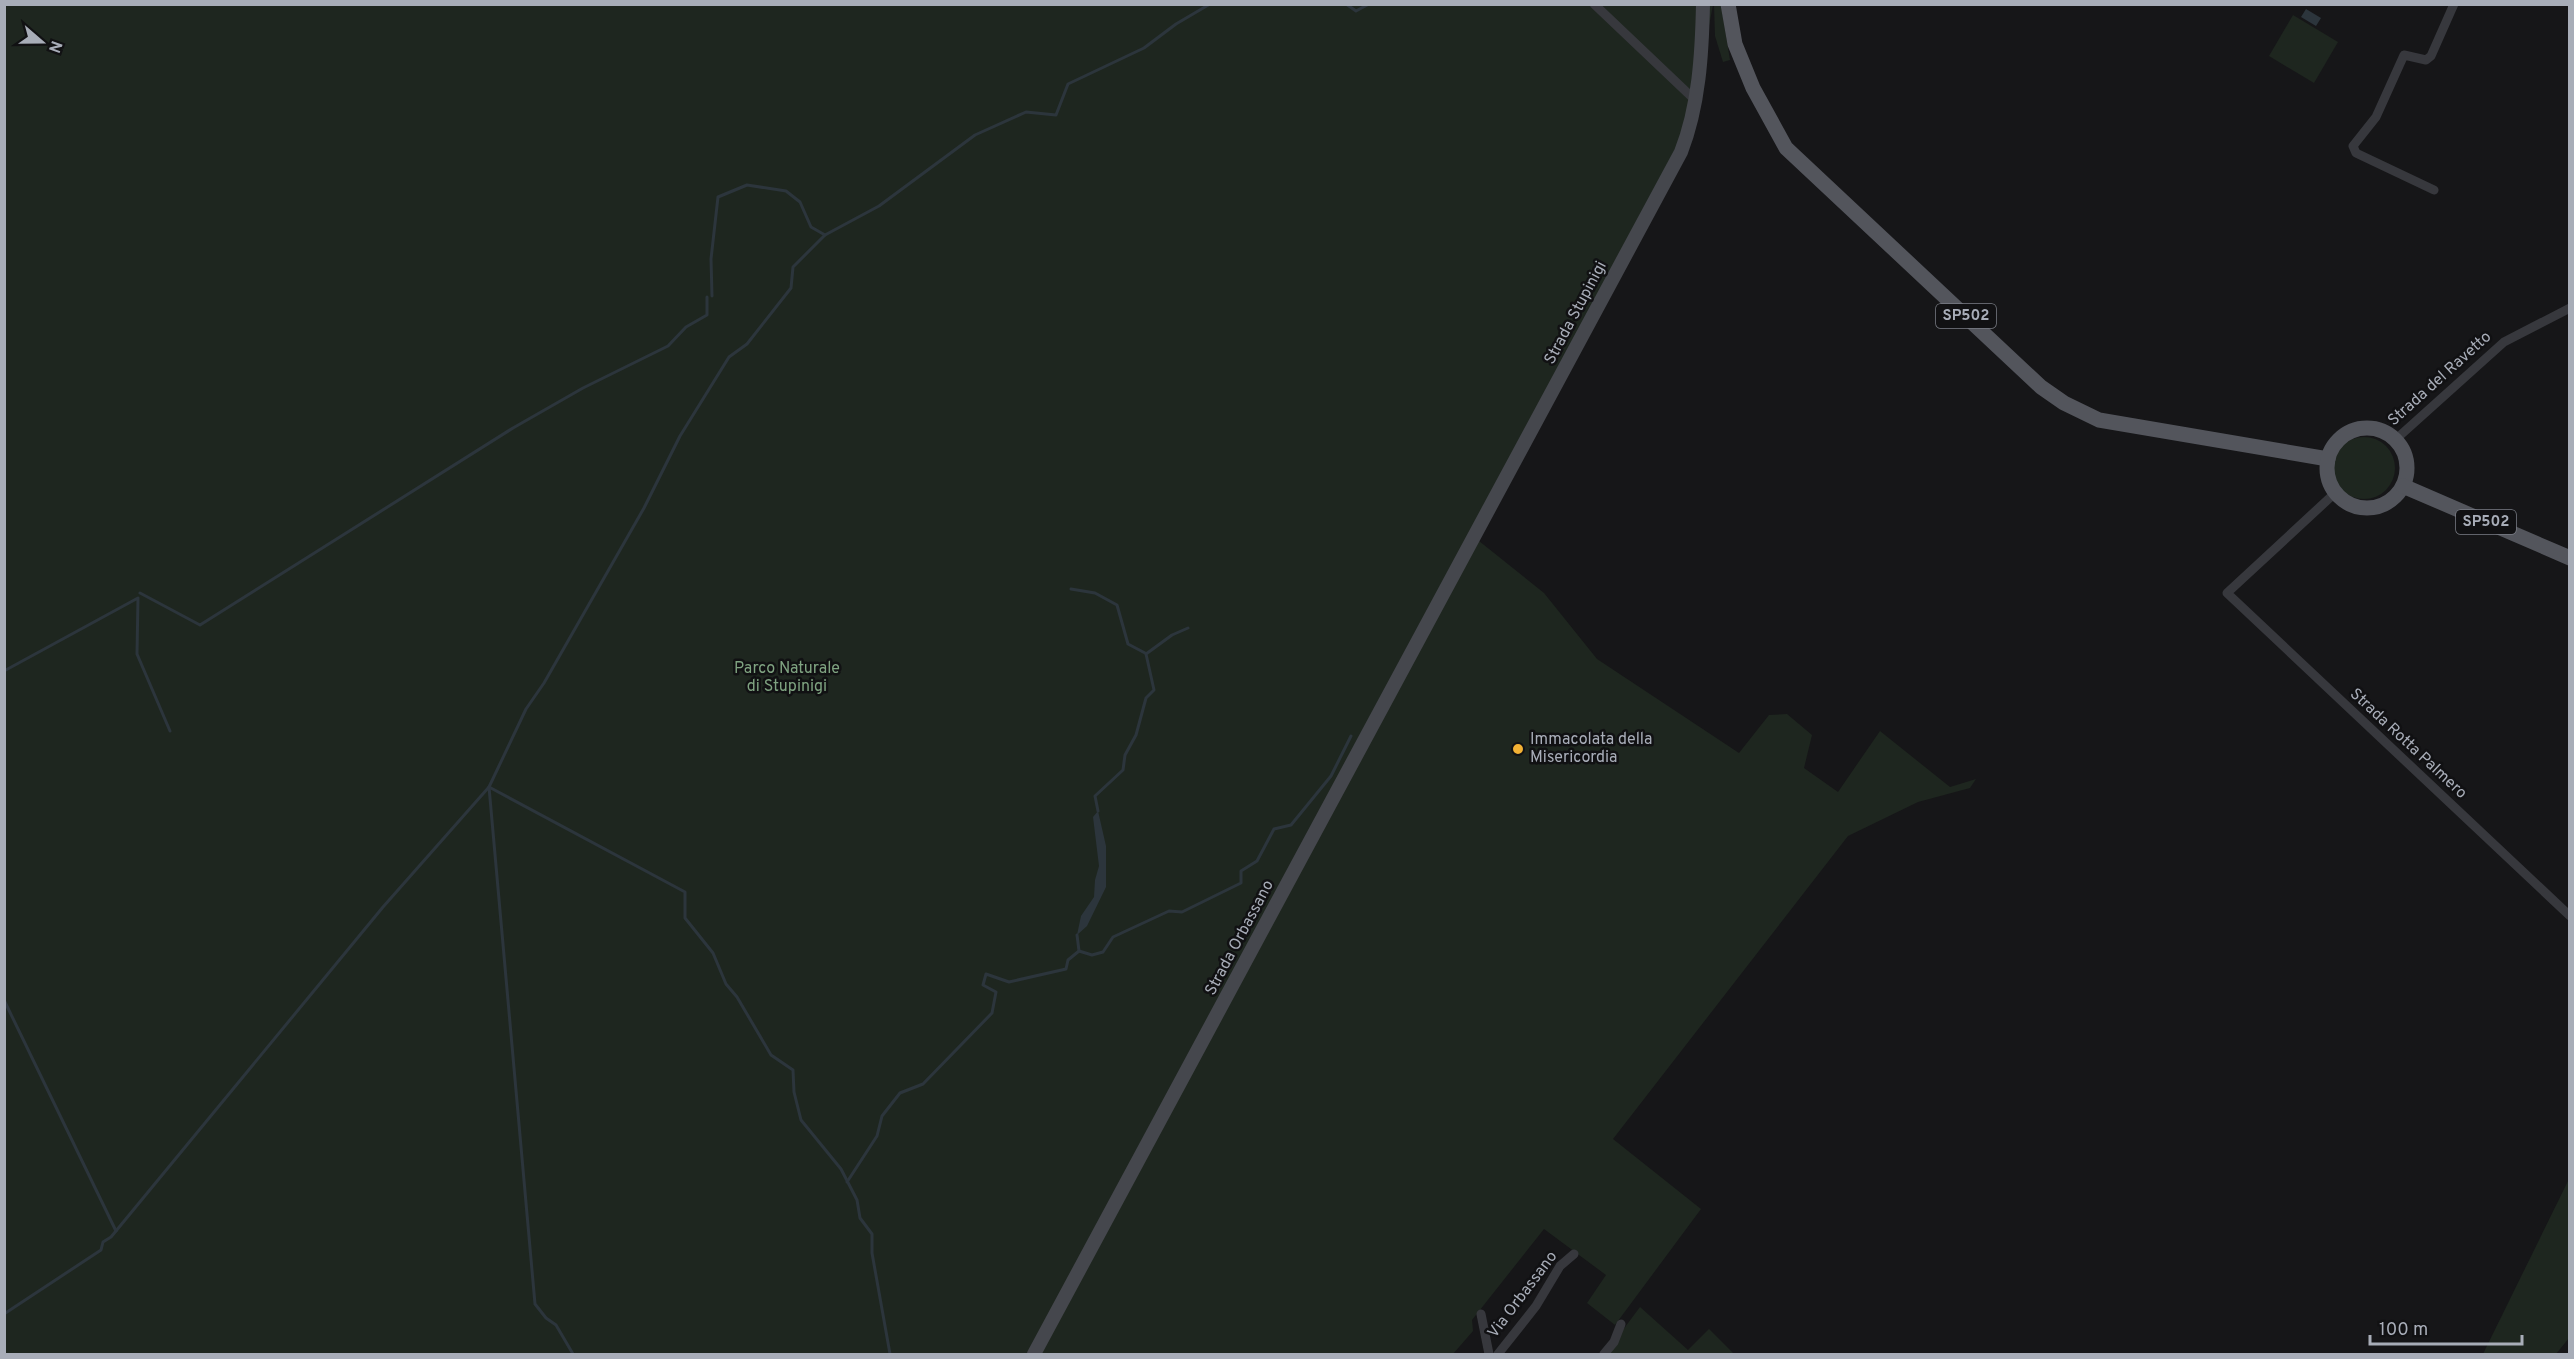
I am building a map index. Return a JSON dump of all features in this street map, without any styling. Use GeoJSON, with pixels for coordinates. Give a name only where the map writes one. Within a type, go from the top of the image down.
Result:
{"type":"FeatureCollection","features":[{"type":"Feature","properties":{"kind":"main road","name":"Strada Stupinigi"},"geometry":{"type":"LineString","coordinates":[[1474,537],[1668,178],[1691,126],[1703,4]]}},
{"type":"Feature","properties":{"kind":"main road","name":"SP502"},"geometry":{"type":"LineString","coordinates":[[1728,4],[1735,44],[1753,88],[1786,148],[2041,387],[2064,403],[2099,420],[2328,459]]}},
{"type":"Feature","properties":{"kind":"main road"},"geometry":{"type":"LineString","coordinates":[[2358,429],[2376,429],[2395,440],[2406,460],[2403,486],[2391,500],[2366,509],[2349,504],[2335,493],[2328,477],[2328,459],[2342,437],[2358,429]]}},
{"type":"Feature","properties":{"kind":"main road","name":"SP502"},"geometry":{"type":"LineString","coordinates":[[2403,486],[2570,558]]}},
{"type":"Feature","properties":{"kind":"main road","name":"Strada Orbassano"},"geometry":{"type":"LineString","coordinates":[[1034,1354],[1474,537]]}},
{"type":"Feature","properties":{"kind":"street"},"geometry":{"type":"LineString","coordinates":[[1594,4],[1695,100]]}},
{"type":"Feature","properties":{"kind":"street"},"geometry":{"type":"LineString","coordinates":[[2433,190],[2356,153],[2353,146],[2376,117],[2404,55],[2426,60],[2430,56],[2454,4]]}},
{"type":"Feature","properties":{"kind":"street","name":"Strada del Ravetto"},"geometry":{"type":"LineString","coordinates":[[2395,440],[2497,347],[2516,334],[2570,308]]}},
{"type":"Feature","properties":{"kind":"street","name":"Strada Rotta Palmero"},"geometry":{"type":"LineString","coordinates":[[2335,493],[2227,593],[2570,916]]}},
{"type":"Feature","properties":{"kind":"street","name":"Via Orbassano"},"geometry":{"type":"LineString","coordinates":[[1498,1354],[1536,1306],[1560,1266],[1574,1254]]}},
{"type":"Feature","properties":{"kind":"street","name":"Via Orbassano"},"geometry":{"type":"LineString","coordinates":[[1481,1314],[1489,1354]]}},
{"type":"Feature","properties":{"kind":"street"},"geometry":{"type":"LineString","coordinates":[[1604,1354],[1614,1342],[1621,1324]]}},
{"type":"Feature","properties":{"kind":"green space","name":"Parco Naturale di Stupinigi"},"geometry":{"type":"Polygon","coordinates":[[[4,5],[1713,5],[1689,130],[1474,537],[1544,593],[1597,659],[1739,753],[1769,715],[1787,714],[1812,735],[1804,768],[1838,792],[1880,731],[1950,787],[1976,779],[1970,788],[1918,802],[1848,836],[1613,1139],[1701,1209],[1615,1325],[1587,1303],[1606,1275],[1544,1229],[1472,1320],[1473,1331],[1453,1354],[5,1354],[4,5]]]}},
{"type":"Feature","properties":{"kind":"green space"},"geometry":{"type":"Polygon","coordinates":[[[1714,5],[1721,5],[1730,60],[1723,62],[1715,36],[1714,5]]]}},
{"type":"Feature","properties":{"kind":"green space"},"geometry":{"type":"Polygon","coordinates":[[[2293,15],[2338,42],[2314,83],[2269,56],[2293,15]]]}},
{"type":"Feature","properties":{"kind":"green space"},"geometry":{"type":"Polygon","coordinates":[[[2358,437],[2370,437],[2386,446],[2393,456],[2395,468],[2393,480],[2386,490],[2370,499],[2358,499],[2347,494],[2338,485],[2333,474],[2333,462],[2338,451],[2347,442],[2358,437]]]}},
{"type":"Feature","properties":{"kind":"green space"},"geometry":{"type":"Polygon","coordinates":[[[2569,1179],[2569,1338],[2556,1354],[2483,1354],[2569,1179]]]}},
{"type":"Feature","properties":{"kind":"green space"},"geometry":{"type":"Polygon","coordinates":[[[1640,1307],[1688,1350],[1709,1329],[1734,1354],[1605,1354],[1640,1307]]]}},
{"type":"Feature","properties":{"kind":"shaded area"},"geometry":{"type":"Polygon","coordinates":[[[2306,9],[2321,18],[2316,26],[2301,17],[2306,9]]]}},
{"type":"Feature","properties":{"kind":"shaded area"},"geometry":{"type":"Polygon","coordinates":[[[1098,811],[1106,846],[1106,887],[1087,926],[1077,935],[1081,916],[1094,897],[1099,866],[1093,817],[1098,811]]]}},
{"type":"Feature","properties":{"kind":"waterway"},"geometry":{"type":"LineString","coordinates":[[4,1314],[101,1250],[103,1242],[111,1237],[383,907],[489,787],[526,709],[544,683],[644,508],[680,436],[729,357],[747,344],[791,288],[793,267],[825,235],[879,206],[975,135],[1026,112],[1056,115],[1068,84],[1144,48],[1176,24],[1210,4]]}},
{"type":"Feature","properties":{"kind":"waterway"},"geometry":{"type":"LineString","coordinates":[[1346,4],[1356,11],[1369,4]]}},
{"type":"Feature","properties":{"kind":"waterway"},"geometry":{"type":"LineString","coordinates":[[712,296],[711,259],[718,197],[747,185],[786,191],[800,202],[811,227],[825,235]]}},
{"type":"Feature","properties":{"kind":"waterway"},"geometry":{"type":"LineString","coordinates":[[140,593],[200,625],[513,428],[583,388],[668,346],[686,327],[707,315],[707,297]]}},
{"type":"Feature","properties":{"kind":"waterway"},"geometry":{"type":"LineString","coordinates":[[1071,589],[1095,593],[1117,605],[1128,644],[1145,653]]}},
{"type":"Feature","properties":{"kind":"waterway"},"geometry":{"type":"LineString","coordinates":[[4,671],[138,598],[137,654],[170,731]]}},
{"type":"Feature","properties":{"kind":"waterway"},"geometry":{"type":"LineString","coordinates":[[1098,811],[1095,796],[1123,770],[1125,755],[1136,735],[1146,698],[1154,690],[1146,654],[1172,635],[1188,628]]}},
{"type":"Feature","properties":{"kind":"waterway"},"geometry":{"type":"LineString","coordinates":[[847,1182],[877,1136],[882,1116],[900,1093],[923,1084],[992,1013],[996,992],[983,985],[986,974],[1009,982],[1066,969],[1068,960],[1079,951],[1092,955],[1103,952],[1113,937],[1169,911],[1182,912],[1241,883],[1241,871],[1257,861],[1274,829],[1291,825],[1331,776],[1351,736]]}},
{"type":"Feature","properties":{"kind":"waterway"},"geometry":{"type":"LineString","coordinates":[[489,787],[685,892],[685,918],[713,953],[726,984],[737,997],[771,1055],[793,1070],[794,1092],[801,1120],[841,1169],[857,1200],[860,1218],[872,1234],[872,1253],[890,1354]]}},
{"type":"Feature","properties":{"kind":"waterway"},"geometry":{"type":"LineString","coordinates":[[489,787],[535,1304],[546,1318],[556,1325],[573,1354]]}},
{"type":"Feature","properties":{"kind":"waterway"},"geometry":{"type":"LineString","coordinates":[[1077,935],[1079,951]]}},
{"type":"Feature","properties":{"kind":"waterway"},"geometry":{"type":"LineString","coordinates":[[4,1000],[116,1231]]}},
{"type":"Feature","properties":{"kind":"place","name":"Immacolata della Misericordia"},"geometry":{"type":"Point","coordinates":[1518,749]}}]}
